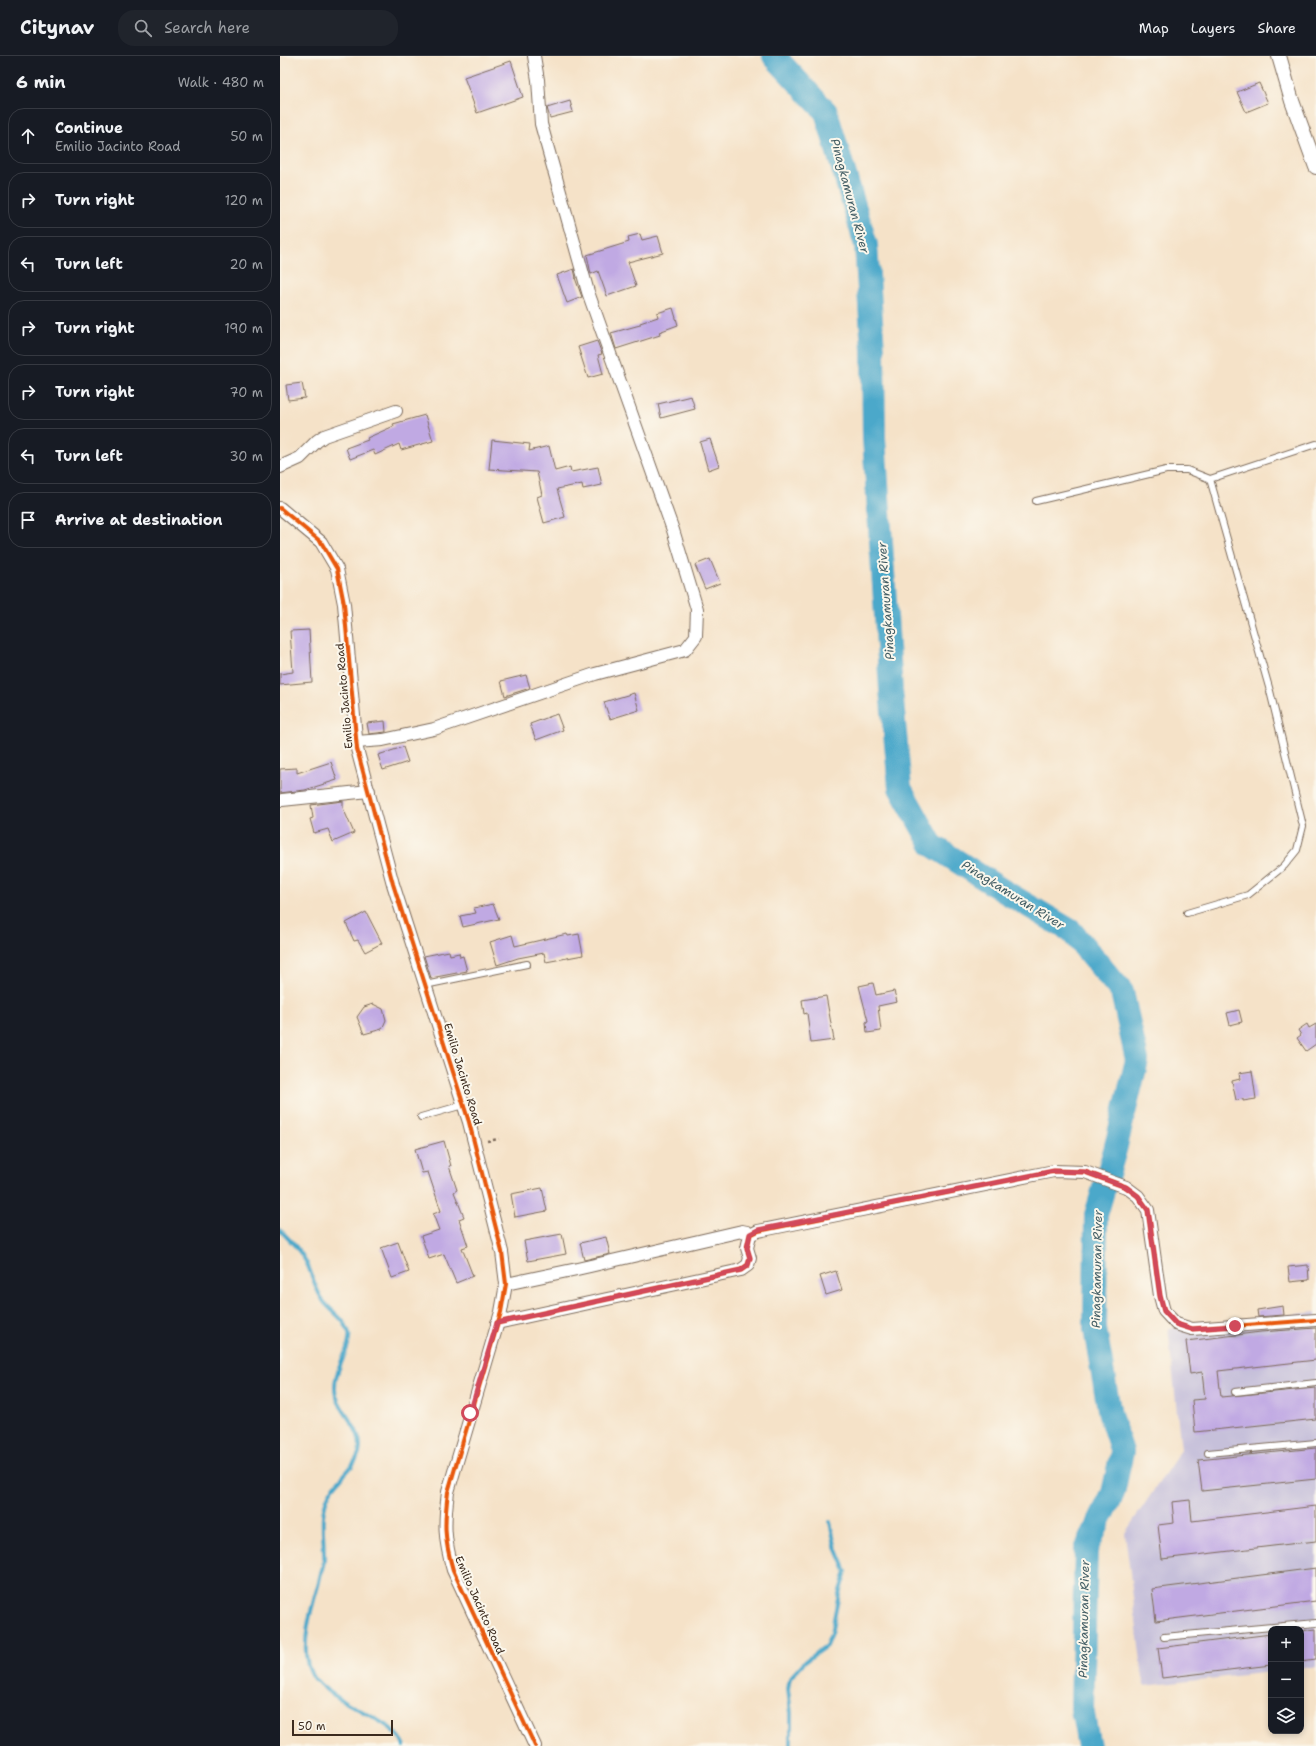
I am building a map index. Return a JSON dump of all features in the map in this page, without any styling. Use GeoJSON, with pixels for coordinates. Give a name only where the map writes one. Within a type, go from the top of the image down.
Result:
{"type":"FeatureCollection","features":[{"type":"Feature","properties":{"kind":"street"},"geometry":{"type":"LineString","coordinates":[[356,742],[383,740],[434,729],[594,674],[685,650],[696,636],[698,610],[673,530],[588,292],[541,124],[538,80],[534,56]]}},
{"type":"Feature","properties":{"kind":"street"},"geometry":{"type":"LineString","coordinates":[[1279,56],[1292,101],[1316,167]]}},
{"type":"Feature","properties":{"kind":"street"},"geometry":{"type":"LineString","coordinates":[[280,467],[300,458],[317,440],[324,436],[396,410]]}},
{"type":"Feature","properties":{"kind":"street","name":"Emilio Jacinto Road"},"geometry":{"type":"LineString","coordinates":[[280,508],[321,542],[337,569],[344,604],[356,742],[393,884],[463,1105],[502,1252],[506,1284],[497,1323],[448,1492],[444,1520],[446,1548],[453,1570],[535,1746]]}},
{"type":"Feature","properties":{"kind":"street"},"geometry":{"type":"LineString","coordinates":[[282,800],[369,791]]}},
{"type":"Feature","properties":{"kind":"street"},"geometry":{"type":"LineString","coordinates":[[750,1234],[758,1230],[1054,1171],[1085,1172],[1126,1187],[1138,1196],[1148,1210],[1160,1296],[1164,1311],[1176,1324],[1192,1329],[1316,1320]]}},
{"type":"Feature","properties":{"kind":"street"},"geometry":{"type":"LineString","coordinates":[[506,1284],[584,1268],[742,1231],[750,1234]]}},
{"type":"Feature","properties":{"kind":"street"},"geometry":{"type":"LineString","coordinates":[[497,1323],[741,1270],[748,1265],[750,1258],[747,1248],[750,1234]]}},
{"type":"Feature","properties":{"kind":"lane"},"geometry":{"type":"LineString","coordinates":[[1036,501],[1166,470],[1186,470],[1210,479],[1316,444]]}},
{"type":"Feature","properties":{"kind":"lane"},"geometry":{"type":"LineString","coordinates":[[1187,913],[1248,895],[1284,866],[1297,850],[1303,826],[1270,691],[1210,479]]}},
{"type":"Feature","properties":{"kind":"lane"},"geometry":{"type":"LineString","coordinates":[[425,985],[527,964]]}},
{"type":"Feature","properties":{"kind":"lane"},"geometry":{"type":"LineString","coordinates":[[421,1117],[463,1105]]}},
{"type":"Feature","properties":{"kind":"lane"},"geometry":{"type":"LineString","coordinates":[[1235,1392],[1316,1383]]}},
{"type":"Feature","properties":{"kind":"lane"},"geometry":{"type":"LineString","coordinates":[[1208,1453],[1316,1443]]}},
{"type":"Feature","properties":{"kind":"lane"},"geometry":{"type":"LineString","coordinates":[[1164,1637],[1316,1623]]}},
{"type":"Feature","properties":{"kind":"shaded area"},"geometry":{"type":"Polygon","coordinates":[[[1316,1312],[1316,1667],[1304,1668],[1304,1626],[1268,1626],[1268,1672],[1144,1686],[1125,1533],[1181,1450],[1168,1328],[1316,1312]]]}},
{"type":"Feature","properties":{"kind":"building"},"geometry":{"type":"Polygon","coordinates":[[[511,61],[523,97],[477,113],[464,77],[511,61]]]}},
{"type":"Feature","properties":{"kind":"building"},"geometry":{"type":"Polygon","coordinates":[[[1259,83],[1268,103],[1246,112],[1237,92],[1259,83]]]}},
{"type":"Feature","properties":{"kind":"building"},"geometry":{"type":"Polygon","coordinates":[[[570,101],[573,112],[550,118],[547,108],[570,101]]]}},
{"type":"Feature","properties":{"kind":"building"},"geometry":{"type":"Polygon","coordinates":[[[640,234],[642,240],[658,236],[663,253],[628,262],[636,286],[607,296],[598,271],[591,274],[587,255],[629,242],[628,237],[640,234]]]}},
{"type":"Feature","properties":{"kind":"building"},"geometry":{"type":"Polygon","coordinates":[[[574,269],[575,278],[582,297],[567,303],[557,275],[574,269]]]}},
{"type":"Feature","properties":{"kind":"building"},"geometry":{"type":"Polygon","coordinates":[[[673,308],[678,325],[659,332],[660,335],[616,349],[611,333],[640,325],[640,323],[658,317],[657,313],[673,308]]]}},
{"type":"Feature","properties":{"kind":"building"},"geometry":{"type":"Polygon","coordinates":[[[597,341],[602,354],[598,355],[603,374],[588,378],[578,347],[597,341]]]}},
{"type":"Feature","properties":{"kind":"building"},"geometry":{"type":"Polygon","coordinates":[[[302,383],[305,398],[288,400],[286,385],[302,383]]]}},
{"type":"Feature","properties":{"kind":"building"},"geometry":{"type":"Polygon","coordinates":[[[691,396],[695,409],[661,418],[658,404],[691,396]]]}},
{"type":"Feature","properties":{"kind":"building"},"geometry":{"type":"Polygon","coordinates":[[[425,415],[433,441],[401,450],[399,444],[375,455],[373,450],[350,459],[346,448],[368,440],[367,438],[394,426],[393,424],[425,415]]]}},
{"type":"Feature","properties":{"kind":"building"},"geometry":{"type":"Polygon","coordinates":[[[710,439],[719,466],[708,470],[700,442],[710,439]]]}},
{"type":"Feature","properties":{"kind":"building"},"geometry":{"type":"Polygon","coordinates":[[[492,440],[530,444],[529,451],[549,446],[555,471],[570,467],[571,472],[598,467],[602,485],[583,489],[582,484],[557,489],[565,517],[544,523],[537,497],[542,495],[537,472],[489,469],[492,440]]]}},
{"type":"Feature","properties":{"kind":"building"},"geometry":{"type":"Polygon","coordinates":[[[710,559],[720,583],[705,589],[695,565],[710,559]]]}},
{"type":"Feature","properties":{"kind":"building"},"geometry":{"type":"Polygon","coordinates":[[[309,630],[312,682],[280,685],[280,674],[293,672],[290,631],[309,630]]]}},
{"type":"Feature","properties":{"kind":"building"},"geometry":{"type":"Polygon","coordinates":[[[526,675],[530,688],[505,696],[501,681],[526,675]]]}},
{"type":"Feature","properties":{"kind":"building"},"geometry":{"type":"Polygon","coordinates":[[[634,693],[639,710],[610,719],[604,702],[634,693]]]}},
{"type":"Feature","properties":{"kind":"building"},"geometry":{"type":"Polygon","coordinates":[[[557,714],[563,730],[536,740],[530,724],[557,714]]]}},
{"type":"Feature","properties":{"kind":"building"},"geometry":{"type":"Polygon","coordinates":[[[385,721],[386,732],[369,734],[367,723],[385,721]]]}},
{"type":"Feature","properties":{"kind":"building"},"geometry":{"type":"Polygon","coordinates":[[[403,747],[408,762],[383,770],[378,755],[403,747]]]}},
{"type":"Feature","properties":{"kind":"building"},"geometry":{"type":"Polygon","coordinates":[[[331,762],[337,780],[305,790],[280,793],[280,769],[297,768],[297,773],[331,762]]]}},
{"type":"Feature","properties":{"kind":"building"},"geometry":{"type":"Polygon","coordinates":[[[343,801],[343,808],[354,833],[333,842],[328,829],[314,833],[310,819],[313,818],[311,805],[343,801]]]}},
{"type":"Feature","properties":{"kind":"building"},"geometry":{"type":"Polygon","coordinates":[[[493,904],[499,919],[463,927],[460,916],[476,913],[474,908],[493,904]]]}},
{"type":"Feature","properties":{"kind":"building"},"geometry":{"type":"Polygon","coordinates":[[[366,912],[382,943],[365,952],[358,940],[354,941],[346,923],[366,912]]]}},
{"type":"Feature","properties":{"kind":"building"},"geometry":{"type":"Polygon","coordinates":[[[567,934],[568,936],[579,934],[583,955],[546,962],[544,953],[518,958],[497,965],[490,942],[512,935],[515,946],[567,934]]]}},
{"type":"Feature","properties":{"kind":"building"},"geometry":{"type":"Polygon","coordinates":[[[449,951],[450,955],[459,953],[460,957],[463,956],[467,971],[431,978],[424,956],[449,951]]]}},
{"type":"Feature","properties":{"kind":"building"},"geometry":{"type":"Polygon","coordinates":[[[873,983],[876,995],[894,991],[897,1002],[878,1006],[881,1031],[867,1033],[866,1022],[868,1021],[859,986],[873,983]]]}},
{"type":"Feature","properties":{"kind":"building"},"geometry":{"type":"Polygon","coordinates":[[[826,996],[834,1040],[811,1043],[807,1013],[804,1014],[802,1000],[826,996]]]}},
{"type":"Feature","properties":{"kind":"building"},"geometry":{"type":"Polygon","coordinates":[[[373,1004],[383,1009],[386,1020],[382,1029],[364,1034],[357,1017],[364,1007],[373,1004]]]}},
{"type":"Feature","properties":{"kind":"building"},"geometry":{"type":"Polygon","coordinates":[[[1239,1010],[1242,1022],[1230,1025],[1227,1013],[1239,1010]]]}},
{"type":"Feature","properties":{"kind":"building"},"geometry":{"type":"Polygon","coordinates":[[[1307,1024],[1309,1028],[1316,1024],[1316,1044],[1306,1051],[1297,1038],[1301,1035],[1298,1030],[1307,1024]]]}},
{"type":"Feature","properties":{"kind":"building"},"geometry":{"type":"Polygon","coordinates":[[[1252,1071],[1256,1099],[1243,1101],[1243,1099],[1236,1100],[1232,1081],[1240,1079],[1239,1073],[1252,1071]]]}},
{"type":"Feature","properties":{"kind":"building"},"geometry":{"type":"Polygon","coordinates":[[[444,1141],[451,1166],[449,1166],[457,1190],[454,1192],[464,1217],[459,1219],[468,1246],[462,1248],[473,1276],[456,1283],[444,1254],[429,1259],[421,1236],[439,1230],[433,1214],[441,1211],[428,1172],[422,1173],[415,1149],[444,1141]]]}},
{"type":"Feature","properties":{"kind":"building"},"geometry":{"type":"Polygon","coordinates":[[[542,1188],[547,1211],[515,1217],[511,1194],[542,1188]]]}},
{"type":"Feature","properties":{"kind":"building"},"geometry":{"type":"Polygon","coordinates":[[[562,1234],[566,1254],[528,1261],[524,1241],[562,1234]]]}},
{"type":"Feature","properties":{"kind":"building"},"geometry":{"type":"Polygon","coordinates":[[[606,1237],[610,1254],[584,1260],[580,1243],[606,1237]]]}},
{"type":"Feature","properties":{"kind":"building"},"geometry":{"type":"Polygon","coordinates":[[[398,1242],[409,1272],[392,1278],[381,1248],[398,1242]]]}},
{"type":"Feature","properties":{"kind":"building"},"geometry":{"type":"Polygon","coordinates":[[[1308,1265],[1309,1280],[1290,1282],[1288,1267],[1308,1265]]]}},
{"type":"Feature","properties":{"kind":"building"},"geometry":{"type":"Polygon","coordinates":[[[836,1271],[842,1290],[826,1295],[820,1276],[836,1271]]]}},
{"type":"Feature","properties":{"kind":"building"},"geometry":{"type":"Polygon","coordinates":[[[1283,1306],[1284,1315],[1258,1317],[1257,1310],[1283,1306]]]}},
{"type":"Feature","properties":{"kind":"building"},"geometry":{"type":"Polygon","coordinates":[[[1316,1328],[1316,1360],[1218,1371],[1221,1397],[1316,1388],[1316,1419],[1195,1432],[1192,1400],[1205,1399],[1202,1372],[1190,1374],[1186,1341],[1261,1332],[1316,1328]]]}},
{"type":"Feature","properties":{"kind":"building"},"geometry":{"type":"Polygon","coordinates":[[[1316,1448],[1316,1479],[1202,1491],[1198,1460],[1316,1448]]]}},
{"type":"Feature","properties":{"kind":"building"},"geometry":{"type":"Polygon","coordinates":[[[1190,1500],[1192,1521],[1316,1506],[1316,1541],[1162,1559],[1158,1525],[1174,1523],[1172,1502],[1190,1500]]]}},
{"type":"Feature","properties":{"kind":"building"},"geometry":{"type":"Polygon","coordinates":[[[1316,1568],[1316,1601],[1156,1621],[1152,1589],[1316,1568]]]}},
{"type":"Feature","properties":{"kind":"building"},"geometry":{"type":"Polygon","coordinates":[[[1316,1629],[1316,1659],[1304,1661],[1304,1631],[1316,1629]]]}},
{"type":"Feature","properties":{"kind":"building"},"geometry":{"type":"Polygon","coordinates":[[[1268,1634],[1268,1665],[1162,1678],[1158,1648],[1268,1634]]]}},
{"type":"Feature","properties":{"kind":"waterway","name":"Pinagkamuran River"},"geometry":{"type":"LineString","coordinates":[[774,56],[826,112],[866,245],[873,350],[874,438],[891,690],[900,788],[932,845],[1002,890],[1071,931],[1122,992],[1137,1060],[1115,1150],[1096,1215],[1095,1329],[1110,1415],[1122,1452],[1113,1493],[1086,1549],[1082,1709],[1089,1746]]}},
{"type":"Feature","properties":{"kind":"waterway"},"geometry":{"type":"LineString","coordinates":[[280,1230],[303,1256],[321,1298],[342,1320],[349,1333],[349,1340],[338,1370],[335,1387],[339,1402],[356,1430],[360,1445],[357,1459],[332,1489],[326,1502],[323,1519],[324,1561],[308,1624],[306,1646],[308,1666],[313,1677],[322,1686],[347,1703],[386,1725],[397,1734],[404,1746]]}},
{"type":"Feature","properties":{"kind":"waterway"},"geometry":{"type":"LineString","coordinates":[[791,1746],[791,1713],[788,1689],[790,1678],[805,1661],[826,1646],[831,1634],[839,1594],[846,1571],[835,1545],[830,1522]]}},
{"type":"Feature","properties":{"kind":"cycle path"},"geometry":{"type":"LineString","coordinates":[[280,508],[321,542],[337,569],[344,604],[357,749],[393,884],[469,1122],[502,1252],[506,1284],[501,1312],[448,1492],[446,1540],[453,1570],[535,1746]]}},
{"type":"Feature","properties":{"kind":"cycle path"},"geometry":{"type":"LineString","coordinates":[[497,1323],[741,1270],[748,1265],[750,1258],[747,1248],[750,1235],[758,1231],[1054,1171],[1085,1172],[1126,1187],[1138,1196],[1148,1210],[1160,1296],[1164,1311],[1176,1324],[1192,1329],[1316,1320]]}},
{"type":"Feature","properties":{"kind":"route"},"geometry":{"type":"LineString","coordinates":[[470,1413],[497,1323],[741,1270],[748,1265],[750,1258],[747,1248],[750,1234],[758,1230],[1054,1171],[1085,1172],[1126,1187],[1138,1196],[1148,1210],[1160,1296],[1164,1311],[1176,1324],[1192,1329],[1235,1326]]}}]}
